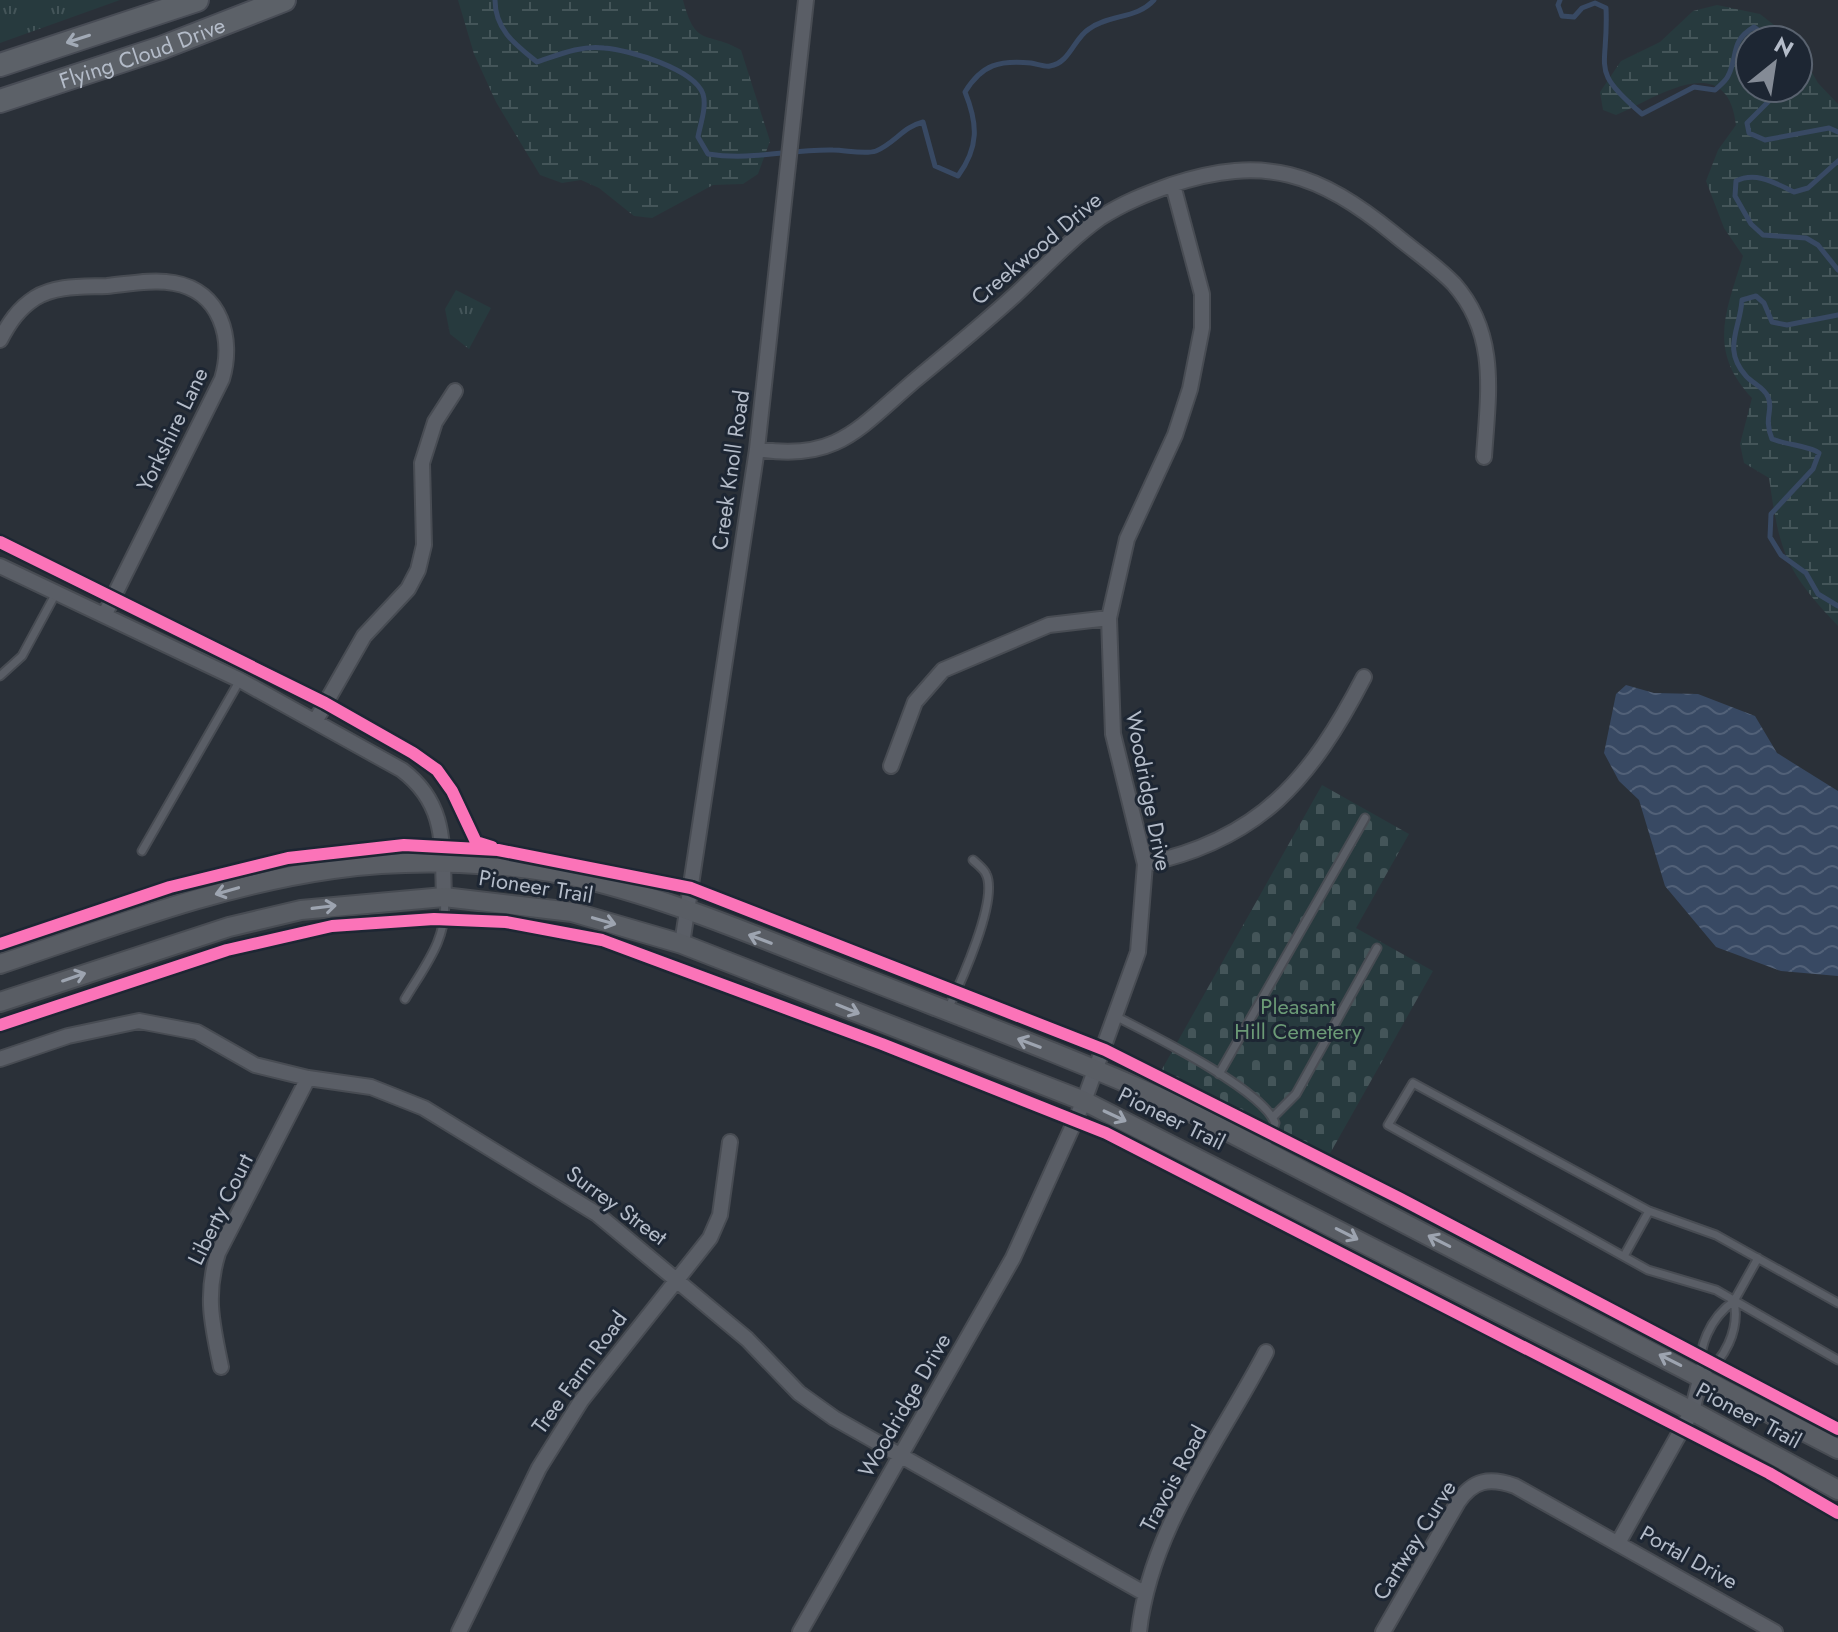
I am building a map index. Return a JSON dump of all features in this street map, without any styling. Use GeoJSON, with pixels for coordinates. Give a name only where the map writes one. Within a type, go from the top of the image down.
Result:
{"type":"FeatureCollection","features":[{"type":"Feature","properties":{"kind":"main road","name":"Flying Cloud Drive"},"geometry":{"type":"LineString","coordinates":[[0,65],[197,0]]}},
{"type":"Feature","properties":{"kind":"main road","name":"Flying Cloud Drive"},"geometry":{"type":"LineString","coordinates":[[0,101],[161,48],[284,0]]}},
{"type":"Feature","properties":{"kind":"main road","name":"Pioneer Trail"},"geometry":{"type":"LineString","coordinates":[[0,964],[260,882],[334,869],[443,864],[512,868],[585,879],[690,911],[1096,1069],[1264,1150],[1838,1449]]}},
{"type":"Feature","properties":{"kind":"main road","name":"Pioneer Trail"},"geometry":{"type":"LineString","coordinates":[[0,1002],[229,927],[301,910],[444,897],[572,912],[682,944],[1084,1101],[1692,1411],[1838,1490]]}},
{"type":"Feature","properties":{"kind":"street","name":"Creek Knoll Road"},"geometry":{"type":"LineString","coordinates":[[682,944],[690,911],[757,449],[806,0]]}},
{"type":"Feature","properties":{"kind":"street","name":"Creekwood Drive"},"geometry":{"type":"LineString","coordinates":[[757,449],[804,453],[841,441],[1014,296],[1100,218],[1129,201],[1173,185],[1226,170],[1257,168],[1313,182],[1376,220],[1453,282],[1468,301],[1488,348],[1490,374],[1484,457]]}},
{"type":"Feature","properties":{"kind":"street","name":"Woodridge Drive"},"geometry":{"type":"LineString","coordinates":[[800,1632],[1013,1258],[1084,1101],[1117,1017],[1138,952],[1145,864],[1113,734],[1109,618],[1127,539],[1179,423],[1202,328],[1202,294],[1173,185]]}},
{"type":"Feature","properties":{"kind":"street","name":"Yorkshire Lane"},"geometry":{"type":"LineString","coordinates":[[0,340],[15,315],[45,293],[165,282],[193,289],[207,299],[225,328],[229,344],[222,379],[105,614]]}},
{"type":"Feature","properties":{"kind":"street"},"geometry":{"type":"LineString","coordinates":[[316,720],[364,636],[408,589],[418,570],[424,545],[422,463],[435,422],[455,391]]}},
{"type":"Feature","properties":{"kind":"street"},"geometry":{"type":"LineString","coordinates":[[0,566],[240,680],[316,720],[420,784],[438,818],[444,897]]}},
{"type":"Feature","properties":{"kind":"street"},"geometry":{"type":"LineString","coordinates":[[891,766],[915,702],[943,670],[1049,625],[1109,618]]}},
{"type":"Feature","properties":{"kind":"street"},"geometry":{"type":"LineString","coordinates":[[1145,864],[1204,849],[1254,822],[1320,749],[1364,677]]}},
{"type":"Feature","properties":{"kind":"street","name":"Surrey Street"},"geometry":{"type":"LineString","coordinates":[[0,1059],[68,1036],[139,1021],[197,1032],[255,1065],[308,1078],[371,1087],[424,1108],[597,1214],[747,1339],[799,1393],[900,1457],[1144,1593]]}},
{"type":"Feature","properties":{"kind":"street","name":"Liberty Court"},"geometry":{"type":"LineString","coordinates":[[221,1367],[211,1323],[209,1283],[308,1078]]}},
{"type":"Feature","properties":{"kind":"street","name":"Tree Farm Road"},"geometry":{"type":"LineString","coordinates":[[459,1632],[539,1468],[581,1401],[710,1238],[720,1215],[730,1142]]}},
{"type":"Feature","properties":{"kind":"street","name":"Travois Road"},"geometry":{"type":"LineString","coordinates":[[1139,1632],[1144,1593],[1175,1516],[1266,1352]]}},
{"type":"Feature","properties":{"kind":"street","name":"Portal Drive"},"geometry":{"type":"LineString","coordinates":[[1701,1376],[1692,1411],[1618,1543],[1775,1632]]}},
{"type":"Feature","properties":{"kind":"street","name":"Cartway Curve"},"geometry":{"type":"LineString","coordinates":[[1383,1632],[1458,1502],[1468,1488],[1483,1481],[1515,1486],[1618,1543]]}},
{"type":"Feature","properties":{"kind":"lane"},"geometry":{"type":"LineString","coordinates":[[0,676],[22,656],[56,592]]}},
{"type":"Feature","properties":{"kind":"lane"},"geometry":{"type":"LineString","coordinates":[[142,851],[240,680]]}},
{"type":"Feature","properties":{"kind":"lane"},"geometry":{"type":"LineString","coordinates":[[1219,1074],[1365,818]]}},
{"type":"Feature","properties":{"kind":"lane"},"geometry":{"type":"LineString","coordinates":[[947,1011],[981,925],[990,890],[987,874],[973,860]]}},
{"type":"Feature","properties":{"kind":"lane"},"geometry":{"type":"LineString","coordinates":[[405,999],[437,946],[447,920],[444,897]]}},
{"type":"Feature","properties":{"kind":"lane"},"geometry":{"type":"LineString","coordinates":[[1273,1117],[1296,1094],[1377,948]]}},
{"type":"Feature","properties":{"kind":"lane"},"geometry":{"type":"LineString","coordinates":[[1117,1017],[1219,1074],[1270,1110],[1275,1123],[1264,1150]]}},
{"type":"Feature","properties":{"kind":"lane"},"geometry":{"type":"LineString","coordinates":[[1838,1303],[1716,1235],[1649,1211],[1413,1083],[1388,1125],[1648,1270],[1716,1290],[1838,1360]]}},
{"type":"Feature","properties":{"kind":"lane"},"geometry":{"type":"LineString","coordinates":[[1624,1256],[1649,1211]]}},
{"type":"Feature","properties":{"kind":"lane"},"geometry":{"type":"LineString","coordinates":[[1734,1301],[1738,1319],[1718,1366],[1701,1376],[1698,1355],[1720,1310],[1734,1301],[1758,1258]]}},
{"type":"Feature","properties":{"kind":"green space"},"geometry":{"type":"Polygon","coordinates":[[[0,0],[120,0],[0,43],[0,0]]]}},
{"type":"Feature","properties":{"kind":"green space"},"geometry":{"type":"Polygon","coordinates":[[[458,0],[683,0],[698,32],[741,50],[770,141],[758,174],[743,184],[713,185],[652,218],[634,216],[599,188],[581,180],[562,183],[540,175],[496,102],[474,54],[458,0]]]}},
{"type":"Feature","properties":{"kind":"green space"},"geometry":{"type":"Polygon","coordinates":[[[1717,5],[1760,14],[1773,24],[1734,24],[1734,104],[1814,104],[1814,76],[1838,104],[1838,626],[1796,575],[1782,543],[1769,478],[1744,463],[1740,444],[1752,398],[1729,363],[1724,330],[1743,256],[1724,228],[1706,181],[1718,150],[1736,125],[1730,101],[1719,88],[1705,83],[1688,84],[1616,115],[1603,110],[1600,92],[1621,61],[1660,42],[1693,11],[1717,5]]]}},
{"type":"Feature","properties":{"kind":"green space"},"geometry":{"type":"Polygon","coordinates":[[[456,290],[491,308],[469,349],[450,334],[445,309],[456,290]]]}},
{"type":"Feature","properties":{"kind":"green space","name":"Pleasant Hill Cemetery"},"geometry":{"type":"Polygon","coordinates":[[[1322,785],[1409,834],[1356,928],[1433,971],[1328,1157],[1161,1071],[1322,785]]]}},
{"type":"Feature","properties":{"kind":"water"},"geometry":{"type":"Polygon","coordinates":[[[1626,685],[1654,693],[1698,694],[1755,716],[1777,753],[1838,791],[1838,976],[1781,971],[1716,947],[1665,886],[1639,800],[1619,781],[1604,753],[1616,694],[1626,685]]]}},
{"type":"Feature","properties":{"kind":"waterway"},"geometry":{"type":"LineString","coordinates":[[495,0],[503,28],[514,43],[537,62],[595,47],[660,62],[687,77],[703,94],[704,110],[698,137],[708,154],[740,156],[817,150],[871,152],[883,148],[923,122],[935,166],[958,176],[970,155],[974,135],[965,92],[978,75],[1001,63],[1057,64],[1089,29],[1132,14],[1154,0]]}},
{"type":"Feature","properties":{"kind":"waterway"},"geometry":{"type":"LineString","coordinates":[[1560,0],[1558,5],[1562,16],[1574,17],[1582,8],[1595,3],[1606,8],[1604,57],[1608,77],[1642,114],[1694,87],[1715,90],[1728,76],[1734,58]]}},
{"type":"Feature","properties":{"kind":"waterway"},"geometry":{"type":"LineString","coordinates":[[1766,104],[1747,123],[1749,133],[1765,140],[1829,128],[1838,132]]}},
{"type":"Feature","properties":{"kind":"waterway"},"geometry":{"type":"LineString","coordinates":[[1838,161],[1808,188],[1794,192],[1765,179],[1751,177],[1736,181],[1735,196],[1751,224],[1763,235],[1806,238],[1818,245],[1838,270]]}},
{"type":"Feature","properties":{"kind":"waterway"},"geometry":{"type":"LineString","coordinates":[[1838,315],[1787,325],[1772,322],[1764,303],[1756,296],[1742,300],[1734,339],[1739,366],[1768,397],[1768,425],[1772,439],[1819,453],[1813,469],[1771,514],[1770,537],[1781,555],[1806,573],[1818,594],[1838,606]]}},
{"type":"Feature","properties":{"kind":"cycle path"},"geometry":{"type":"LineString","coordinates":[[0,542],[325,703],[413,753],[437,770],[452,791],[476,842],[492,847]]}},
{"type":"Feature","properties":{"kind":"cycle path"},"geometry":{"type":"LineString","coordinates":[[0,944],[170,887],[288,858],[404,845],[498,850],[691,888],[1105,1050],[1399,1198],[1838,1429]]}},
{"type":"Feature","properties":{"kind":"cycle path"},"geometry":{"type":"LineString","coordinates":[[0,1025],[227,950],[332,926],[434,919],[506,922],[602,940],[882,1044],[1106,1133],[1769,1473],[1838,1513]]}}]}
